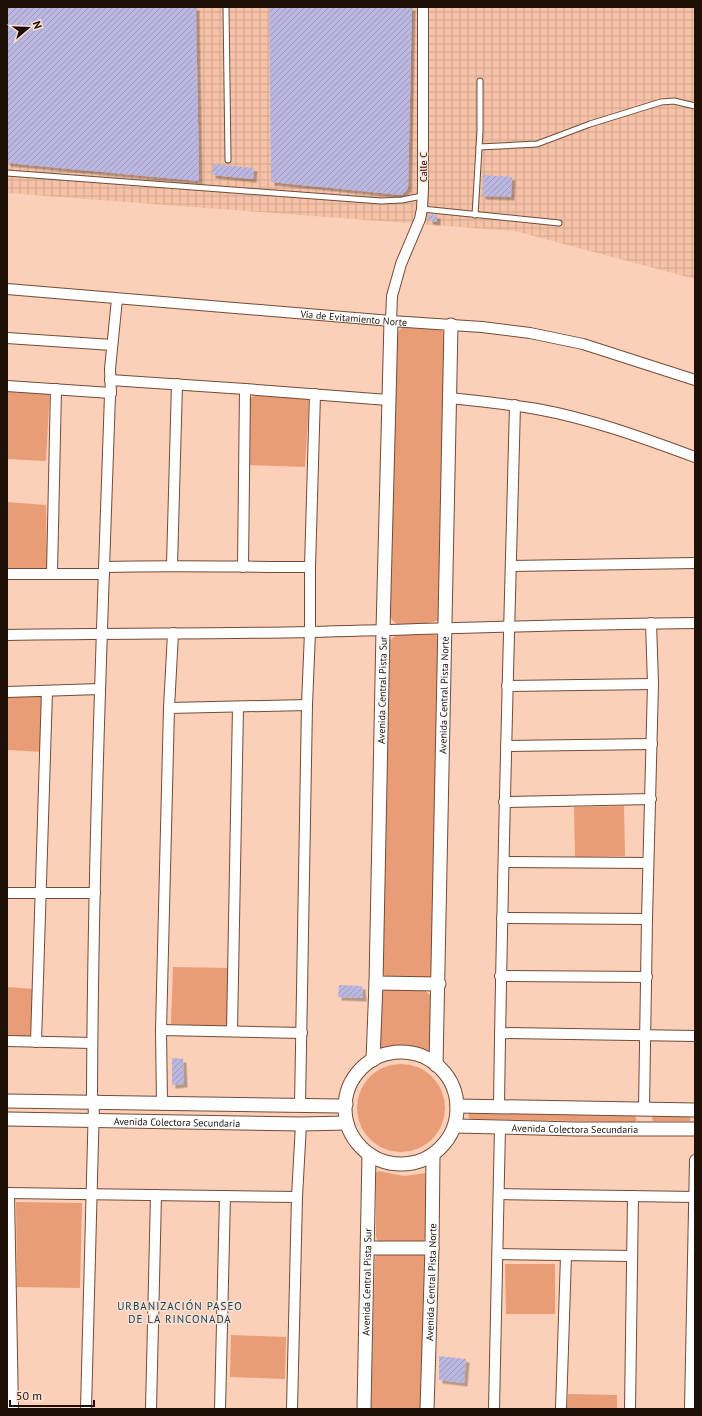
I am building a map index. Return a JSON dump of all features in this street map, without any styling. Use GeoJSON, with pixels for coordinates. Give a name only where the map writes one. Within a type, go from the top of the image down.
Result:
{"type":"FeatureCollection","features":[{"type":"Feature","properties":{"kind":"street","name":"Calle C"},"geometry":{"type":"LineString","coordinates":[[391,321],[392,296],[401,264],[418,225],[422,209],[422,7]]}},
{"type":"Feature","properties":{"kind":"street","name":"Vía de Evitamiento Norte"},"geometry":{"type":"LineString","coordinates":[[7,289],[451,325],[530,333],[583,344],[695,380]]}},
{"type":"Feature","properties":{"kind":"street"},"geometry":{"type":"LineString","coordinates":[[86,1409],[94,1120],[94,1102],[92,1095],[92,1043],[94,893],[101,633],[111,393],[110,380],[117,299]]}},
{"type":"Feature","properties":{"kind":"street","name":"Avenida Central Pista Sur"},"geometry":{"type":"LineString","coordinates":[[373,1060],[391,321]]}},
{"type":"Feature","properties":{"kind":"street","name":"Avenida Central Pista Norte"},"geometry":{"type":"LineString","coordinates":[[436,1065],[439,984],[451,325]]}},
{"type":"Feature","properties":{"kind":"street"},"geometry":{"type":"LineString","coordinates":[[7,338],[112,345]]}},
{"type":"Feature","properties":{"kind":"street"},"geometry":{"type":"LineString","coordinates":[[110,380],[245,388],[388,400]]}},
{"type":"Feature","properties":{"kind":"street"},"geometry":{"type":"LineString","coordinates":[[172,565],[177,384]]}},
{"type":"Feature","properties":{"kind":"street"},"geometry":{"type":"LineString","coordinates":[[7,386],[111,393]]}},
{"type":"Feature","properties":{"kind":"street"},"geometry":{"type":"LineString","coordinates":[[243,567],[245,388]]}},
{"type":"Feature","properties":{"kind":"street"},"geometry":{"type":"LineString","coordinates":[[52,573],[56,389]]}},
{"type":"Feature","properties":{"kind":"street"},"geometry":{"type":"LineString","coordinates":[[300,1105],[307,705],[315,394]]}},
{"type":"Feature","properties":{"kind":"street"},"geometry":{"type":"LineString","coordinates":[[449,398],[514,405],[581,419],[618,429],[695,457]]}},
{"type":"Feature","properties":{"kind":"street"},"geometry":{"type":"LineString","coordinates":[[499,1107],[500,976],[504,862],[507,686],[510,626],[514,405]]}},
{"type":"Feature","properties":{"kind":"street"},"geometry":{"type":"LineString","coordinates":[[511,566],[695,563]]}},
{"type":"Feature","properties":{"kind":"street"},"geometry":{"type":"LineString","coordinates":[[7,574],[52,573],[172,565],[310,567]]}},
{"type":"Feature","properties":{"kind":"street"},"geometry":{"type":"LineString","coordinates":[[644,1109],[648,863],[651,799],[653,684],[651,623]]}},
{"type":"Feature","properties":{"kind":"street"},"geometry":{"type":"LineString","coordinates":[[7,635],[310,632],[510,626],[695,623]]}},
{"type":"Feature","properties":{"kind":"street"},"geometry":{"type":"LineString","coordinates":[[162,1103],[161,1030],[169,708],[173,633]]}},
{"type":"Feature","properties":{"kind":"street"},"geometry":{"type":"LineString","coordinates":[[507,686],[653,684]]}},
{"type":"Feature","properties":{"kind":"street"},"geometry":{"type":"LineString","coordinates":[[7,692],[100,690]]}},
{"type":"Feature","properties":{"kind":"street"},"geometry":{"type":"LineString","coordinates":[[36,1042],[48,692]]}},
{"type":"Feature","properties":{"kind":"street"},"geometry":{"type":"LineString","coordinates":[[169,708],[307,705]]}},
{"type":"Feature","properties":{"kind":"street"},"geometry":{"type":"LineString","coordinates":[[232,1031],[238,707]]}},
{"type":"Feature","properties":{"kind":"street"},"geometry":{"type":"LineString","coordinates":[[506,746],[652,744]]}},
{"type":"Feature","properties":{"kind":"street"},"geometry":{"type":"LineString","coordinates":[[504,802],[651,799]]}},
{"type":"Feature","properties":{"kind":"street"},"geometry":{"type":"LineString","coordinates":[[504,862],[648,863]]}},
{"type":"Feature","properties":{"kind":"street"},"geometry":{"type":"LineString","coordinates":[[7,893],[94,893]]}},
{"type":"Feature","properties":{"kind":"street"},"geometry":{"type":"LineString","coordinates":[[502,918],[647,919]]}},
{"type":"Feature","properties":{"kind":"street"},"geometry":{"type":"LineString","coordinates":[[500,976],[647,977]]}},
{"type":"Feature","properties":{"kind":"street"},"geometry":{"type":"LineString","coordinates":[[376,983],[439,984]]}},
{"type":"Feature","properties":{"kind":"street"},"geometry":{"type":"LineString","coordinates":[[161,1030],[302,1033]]}},
{"type":"Feature","properties":{"kind":"street"},"geometry":{"type":"LineString","coordinates":[[500,1033],[695,1036]]}},
{"type":"Feature","properties":{"kind":"street"},"geometry":{"type":"LineString","coordinates":[[7,1041],[92,1043]]}},
{"type":"Feature","properties":{"kind":"street"},"geometry":{"type":"LineString","coordinates":[[399,1052],[412,1053],[425,1058],[436,1065],[446,1075],[453,1086],[457,1100],[455,1126],[446,1142],[433,1155],[418,1162],[401,1165],[384,1162],[369,1154],[360,1146],[352,1135],[347,1123],[346,1104],[348,1091],[354,1078],[362,1068],[373,1060],[385,1055],[399,1052]]}},
{"type":"Feature","properties":{"kind":"street","name":"Avenida Colectora Secundaria"},"geometry":{"type":"LineString","coordinates":[[7,1101],[340,1106],[346,1104]]}},
{"type":"Feature","properties":{"kind":"street","name":"Avenida Colectora Secundaria"},"geometry":{"type":"LineString","coordinates":[[457,1106],[695,1110]]}},
{"type":"Feature","properties":{"kind":"street","name":"Avenida Colectora Secundaria"},"geometry":{"type":"LineString","coordinates":[[7,1119],[301,1124],[347,1123]]}},
{"type":"Feature","properties":{"kind":"street"},"geometry":{"type":"LineString","coordinates":[[292,1409],[297,1197],[301,1124]]}},
{"type":"Feature","properties":{"kind":"street","name":"Avenida Colectora Secundaria"},"geometry":{"type":"LineString","coordinates":[[455,1126],[576,1129],[695,1129]]}},
{"type":"Feature","properties":{"kind":"street"},"geometry":{"type":"LineString","coordinates":[[494,1409],[500,1194],[500,1127]]}},
{"type":"Feature","properties":{"kind":"street","name":"Avenida Central Pista Sur"},"geometry":{"type":"LineString","coordinates":[[364,1409],[369,1154]]}},
{"type":"Feature","properties":{"kind":"street","name":"Avenida Central Pista Norte"},"geometry":{"type":"LineString","coordinates":[[427,1409],[433,1155]]}},
{"type":"Feature","properties":{"kind":"street"},"geometry":{"type":"LineString","coordinates":[[690,1409],[695,1160]]}},
{"type":"Feature","properties":{"kind":"street"},"geometry":{"type":"LineString","coordinates":[[13,1409],[8,1193],[297,1197]]}},
{"type":"Feature","properties":{"kind":"street"},"geometry":{"type":"LineString","coordinates":[[500,1194],[695,1197]]}},
{"type":"Feature","properties":{"kind":"street"},"geometry":{"type":"LineString","coordinates":[[151,1409],[156,1195]]}},
{"type":"Feature","properties":{"kind":"street"},"geometry":{"type":"LineString","coordinates":[[220,1409],[225,1196]]}},
{"type":"Feature","properties":{"kind":"street"},"geometry":{"type":"LineString","coordinates":[[630,1409],[633,1196]]}},
{"type":"Feature","properties":{"kind":"street"},"geometry":{"type":"LineString","coordinates":[[368,1248],[432,1248]]}},
{"type":"Feature","properties":{"kind":"street"},"geometry":{"type":"LineString","coordinates":[[498,1254],[632,1256]]}},
{"type":"Feature","properties":{"kind":"street"},"geometry":{"type":"LineString","coordinates":[[561,1409],[566,1256]]}},
{"type":"Feature","properties":{"kind":"lane"},"geometry":{"type":"LineString","coordinates":[[226,7],[228,160]]}},
{"type":"Feature","properties":{"kind":"lane"},"geometry":{"type":"LineString","coordinates":[[476,215],[480,80]]}},
{"type":"Feature","properties":{"kind":"lane"},"geometry":{"type":"LineString","coordinates":[[479,147],[537,144],[590,124],[661,102],[674,101],[695,106]]}},
{"type":"Feature","properties":{"kind":"lane"},"geometry":{"type":"LineString","coordinates":[[7,173],[381,201],[402,200],[422,196]]}},
{"type":"Feature","properties":{"kind":"lane"},"geometry":{"type":"LineString","coordinates":[[422,209],[559,223]]}},
{"type":"Feature","properties":{"kind":"shaded area"},"geometry":{"type":"Polygon","coordinates":[[[7,7],[695,7],[695,279],[515,231],[7,193],[7,7]]]}},
{"type":"Feature","properties":{"kind":"shaded area"},"geometry":{"type":"Polygon","coordinates":[[[407,326],[439,327],[447,337],[439,620],[411,625],[400,625],[392,620],[389,615],[396,336],[400,329],[407,326]]]}},
{"type":"Feature","properties":{"kind":"shaded area"},"geometry":{"type":"Polygon","coordinates":[[[7,381],[50,386],[46,461],[7,459],[7,381]]]}},
{"type":"Feature","properties":{"kind":"shaded area"},"geometry":{"type":"Polygon","coordinates":[[[256,394],[305,397],[309,401],[305,467],[249,465],[249,399],[256,394]]]}},
{"type":"Feature","properties":{"kind":"shaded area"},"geometry":{"type":"Polygon","coordinates":[[[7,502],[46,505],[47,573],[7,572],[7,502]]]}},
{"type":"Feature","properties":{"kind":"shaded area"},"geometry":{"type":"Polygon","coordinates":[[[396,635],[436,635],[439,639],[433,972],[430,977],[425,980],[390,978],[385,976],[382,971],[388,642],[396,635]]]}},
{"type":"Feature","properties":{"kind":"shaded area"},"geometry":{"type":"Polygon","coordinates":[[[7,695],[44,695],[42,752],[7,750],[7,695]]]}},
{"type":"Feature","properties":{"kind":"shaded area"},"geometry":{"type":"Polygon","coordinates":[[[624,806],[625,856],[575,857],[574,807],[624,806]]]}},
{"type":"Feature","properties":{"kind":"shaded area"},"geometry":{"type":"Polygon","coordinates":[[[173,967],[228,968],[228,1027],[171,1024],[173,967]]]}},
{"type":"Feature","properties":{"kind":"shaded area"},"geometry":{"type":"Polygon","coordinates":[[[7,987],[35,989],[34,1039],[7,1038],[7,987]]]}},
{"type":"Feature","properties":{"kind":"shaded area"},"geometry":{"type":"Polygon","coordinates":[[[384,990],[425,990],[433,999],[430,1056],[404,1049],[379,1054],[380,995],[384,990]]]}},
{"type":"Feature","properties":{"kind":"shaded area"},"geometry":{"type":"Polygon","coordinates":[[[401,1064],[418,1067],[426,1071],[438,1083],[442,1091],[445,1108],[442,1125],[438,1133],[426,1145],[418,1149],[401,1152],[384,1149],[376,1145],[364,1133],[360,1125],[357,1108],[360,1091],[364,1083],[376,1071],[384,1067],[401,1064]]]}},
{"type":"Feature","properties":{"kind":"shaded area"},"geometry":{"type":"Polygon","coordinates":[[[471,1113],[635,1116],[637,1120],[634,1122],[470,1119],[468,1115],[471,1113]]]}},
{"type":"Feature","properties":{"kind":"shaded area"},"geometry":{"type":"Polygon","coordinates":[[[655,1115],[689,1116],[691,1120],[653,1121],[652,1118],[655,1115]]]}},
{"type":"Feature","properties":{"kind":"shaded area"},"geometry":{"type":"Polygon","coordinates":[[[378,1171],[404,1176],[426,1173],[426,1235],[423,1242],[380,1242],[377,1240],[376,1173],[378,1171]]]}},
{"type":"Feature","properties":{"kind":"shaded area"},"geometry":{"type":"Polygon","coordinates":[[[16,1202],[82,1203],[80,1288],[17,1287],[16,1202]]]}},
{"type":"Feature","properties":{"kind":"shaded area"},"geometry":{"type":"Polygon","coordinates":[[[381,1252],[419,1253],[423,1255],[425,1259],[422,1409],[371,1409],[375,1259],[376,1255],[381,1252]]]}},
{"type":"Feature","properties":{"kind":"shaded area"},"geometry":{"type":"Polygon","coordinates":[[[505,1264],[555,1264],[555,1314],[506,1314],[505,1264]]]}},
{"type":"Feature","properties":{"kind":"shaded area"},"geometry":{"type":"Polygon","coordinates":[[[231,1335],[286,1337],[285,1379],[230,1377],[231,1335]]]}},
{"type":"Feature","properties":{"kind":"shaded area"},"geometry":{"type":"Polygon","coordinates":[[[568,1394],[617,1395],[617,1409],[567,1409],[568,1394]]]}},
{"type":"Feature","properties":{"kind":"building"},"geometry":{"type":"Polygon","coordinates":[[[7,7],[196,7],[199,181],[7,163],[7,7]]]}},
{"type":"Feature","properties":{"kind":"building"},"geometry":{"type":"Polygon","coordinates":[[[269,7],[412,7],[408,188],[402,195],[271,182],[269,7]]]}},
{"type":"Feature","properties":{"kind":"building"},"geometry":{"type":"Polygon","coordinates":[[[213,164],[254,168],[253,179],[212,175],[213,164]]]}},
{"type":"Feature","properties":{"kind":"building"},"geometry":{"type":"Polygon","coordinates":[[[483,175],[512,177],[511,197],[482,196],[483,175]]]}},
{"type":"Feature","properties":{"kind":"building"},"geometry":{"type":"Polygon","coordinates":[[[429,215],[437,215],[437,222],[429,221],[429,215]]]}},
{"type":"Feature","properties":{"kind":"building"},"geometry":{"type":"Polygon","coordinates":[[[339,985],[362,986],[363,998],[338,997],[339,985]]]}},
{"type":"Feature","properties":{"kind":"building"},"geometry":{"type":"Polygon","coordinates":[[[172,1058],[183,1059],[184,1084],[172,1085],[172,1058]]]}},
{"type":"Feature","properties":{"kind":"building"},"geometry":{"type":"Polygon","coordinates":[[[439,1356],[466,1359],[464,1383],[439,1380],[439,1356]]]}},
{"type":"Feature","properties":{"kind":"district","name":"URBANIZACIÓN PASEO DE LA RINCONADA"},"geometry":{"type":"Point","coordinates":[180,1312]}}]}
